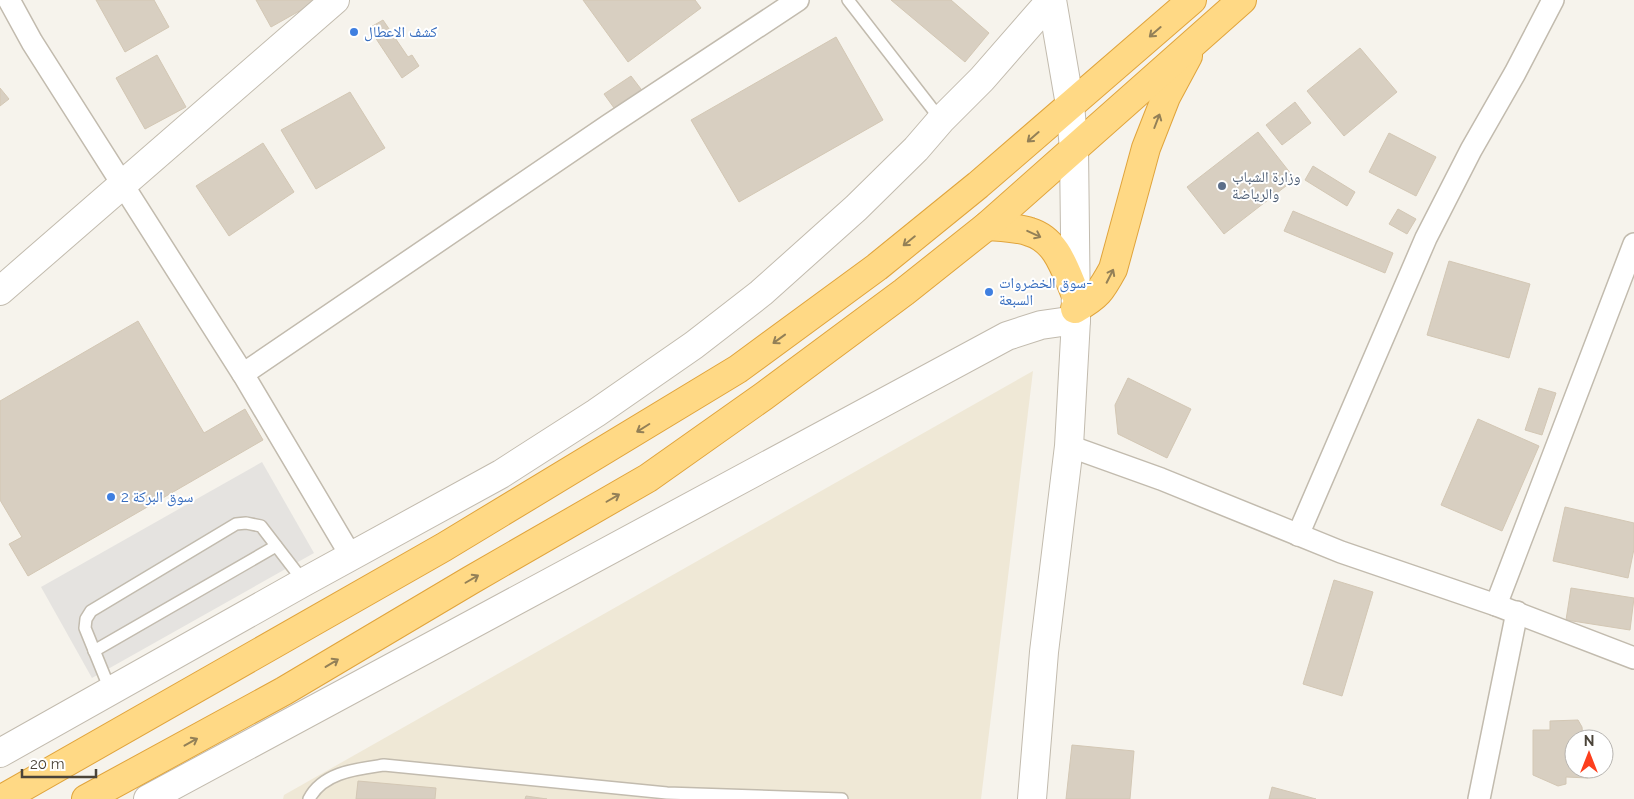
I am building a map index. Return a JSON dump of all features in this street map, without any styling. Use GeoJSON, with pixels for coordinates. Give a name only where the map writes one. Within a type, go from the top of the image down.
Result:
{"type":"FeatureCollection","features":[{"type":"Feature","properties":{"kind":"highway"},"geometry":{"type":"LineString","coordinates":[[2,799],[444,547],[738,369],[877,267],[978,185],[1192,0]]}},
{"type":"Feature","properties":{"kind":"highway"},"geometry":{"type":"LineString","coordinates":[[86,799],[284,691],[648,478],[764,396],[904,292],[987,226],[1242,0]]}},
{"type":"Feature","properties":{"kind":"highway"},"geometry":{"type":"LineString","coordinates":[[987,226],[1032,232],[1042,238],[1052,246],[1062,263],[1076,307],[1094,299],[1113,269],[1146,148],[1166,97],[1197,39]]}},
{"type":"Feature","properties":{"kind":"street"},"geometry":{"type":"LineString","coordinates":[[9,0],[32,42],[243,374],[351,556]]}},
{"type":"Feature","properties":{"kind":"street"},"geometry":{"type":"LineString","coordinates":[[0,291],[335,0]]}},
{"type":"Feature","properties":{"kind":"street"},"geometry":{"type":"LineString","coordinates":[[243,374],[609,125],[798,0]]}},
{"type":"Feature","properties":{"kind":"street"},"geometry":{"type":"LineString","coordinates":[[0,753],[501,474],[596,413],[694,345],[761,293],[817,244],[916,149],[941,120],[982,79],[1052,0]]}},
{"type":"Feature","properties":{"kind":"street"},"geometry":{"type":"LineString","coordinates":[[1032,799],[1044,652],[1069,446],[1076,307],[1074,149],[1070,105],[1052,0]]}},
{"type":"Feature","properties":{"kind":"street"},"geometry":{"type":"LineString","coordinates":[[1298,535],[1426,238],[1471,150],[1515,74],[1553,0]]}},
{"type":"Feature","properties":{"kind":"street"},"geometry":{"type":"LineString","coordinates":[[1496,604],[1634,244]]}},
{"type":"Feature","properties":{"kind":"street"},"geometry":{"type":"LineString","coordinates":[[148,799],[1007,336],[1041,325],[1076,307]]}},
{"type":"Feature","properties":{"kind":"street"},"geometry":{"type":"LineString","coordinates":[[1069,446],[1161,479],[1341,552],[1496,604],[1634,658]]}},
{"type":"Feature","properties":{"kind":"street"},"geometry":{"type":"LineString","coordinates":[[1479,799],[1517,612]]}},
{"type":"Feature","properties":{"kind":"lane"},"geometry":{"type":"LineString","coordinates":[[848,0],[941,120]]}},
{"type":"Feature","properties":{"kind":"lane"},"geometry":{"type":"LineString","coordinates":[[110,692],[85,628],[86,618],[91,611],[236,524],[246,523],[261,526],[304,582]]}},
{"type":"Feature","properties":{"kind":"lane"},"geometry":{"type":"LineString","coordinates":[[94,651],[276,546]]}},
{"type":"Feature","properties":{"kind":"lane"},"geometry":{"type":"LineString","coordinates":[[310,799],[325,782],[345,771],[384,766],[667,793],[842,799]]}},
{"type":"Feature","properties":{"kind":"shaded area"},"geometry":{"type":"Polygon","coordinates":[[[1033,371],[981,799],[283,799],[284,795],[1033,371]]]}},
{"type":"Feature","properties":{"kind":"shaded area"},"geometry":{"type":"Polygon","coordinates":[[[262,462],[314,553],[92,678],[41,587],[262,462]]]}},
{"type":"Feature","properties":{"kind":"building"},"geometry":{"type":"Polygon","coordinates":[[[96,0],[154,0],[169,27],[125,52],[96,0]]]}},
{"type":"Feature","properties":{"kind":"building"},"geometry":{"type":"Polygon","coordinates":[[[256,0],[319,0],[271,27],[256,0]]]}},
{"type":"Feature","properties":{"kind":"building"},"geometry":{"type":"Polygon","coordinates":[[[583,0],[695,0],[701,8],[628,62],[583,0]]]}},
{"type":"Feature","properties":{"kind":"building"},"geometry":{"type":"Polygon","coordinates":[[[891,0],[951,0],[989,33],[965,62],[891,0]]]}},
{"type":"Feature","properties":{"kind":"building"},"geometry":{"type":"Polygon","coordinates":[[[383,20],[408,57],[412,55],[419,66],[402,78],[369,28],[383,20]]]}},
{"type":"Feature","properties":{"kind":"building"},"geometry":{"type":"Polygon","coordinates":[[[836,37],[883,120],[739,202],[691,120],[836,37]]]}},
{"type":"Feature","properties":{"kind":"building"},"geometry":{"type":"Polygon","coordinates":[[[1360,48],[1397,92],[1344,136],[1307,91],[1360,48]]]}},
{"type":"Feature","properties":{"kind":"building"},"geometry":{"type":"Polygon","coordinates":[[[157,55],[186,107],[145,129],[116,78],[157,55]]]}},
{"type":"Feature","properties":{"kind":"building"},"geometry":{"type":"Polygon","coordinates":[[[631,76],[644,93],[617,112],[604,94],[631,76]]]}},
{"type":"Feature","properties":{"kind":"building"},"geometry":{"type":"Polygon","coordinates":[[[0,88],[9,99],[0,106],[0,88]]]}},
{"type":"Feature","properties":{"kind":"building"},"geometry":{"type":"Polygon","coordinates":[[[350,92],[385,148],[316,189],[281,130],[350,92]]]}},
{"type":"Feature","properties":{"kind":"building"},"geometry":{"type":"Polygon","coordinates":[[[1295,102],[1311,123],[1282,145],[1266,125],[1295,102]]]}},
{"type":"Feature","properties":{"kind":"building"},"geometry":{"type":"Polygon","coordinates":[[[1258,132],[1295,179],[1224,234],[1187,187],[1258,132]]]}},
{"type":"Feature","properties":{"kind":"building"},"geometry":{"type":"Polygon","coordinates":[[[1389,133],[1436,157],[1416,196],[1369,172],[1389,133]]]}},
{"type":"Feature","properties":{"kind":"building"},"geometry":{"type":"Polygon","coordinates":[[[263,143],[294,192],[229,236],[196,186],[263,143]]]}},
{"type":"Feature","properties":{"kind":"building"},"geometry":{"type":"Polygon","coordinates":[[[1313,166],[1355,192],[1347,206],[1305,180],[1313,166]]]}},
{"type":"Feature","properties":{"kind":"building"},"geometry":{"type":"Polygon","coordinates":[[[1398,209],[1416,219],[1407,234],[1389,224],[1398,209]]]}},
{"type":"Feature","properties":{"kind":"building"},"geometry":{"type":"Polygon","coordinates":[[[1293,211],[1393,253],[1385,273],[1284,231],[1293,211]]]}},
{"type":"Feature","properties":{"kind":"building"},"geometry":{"type":"Polygon","coordinates":[[[1449,261],[1530,284],[1509,358],[1427,335],[1449,261]]]}},
{"type":"Feature","properties":{"kind":"building"},"geometry":{"type":"Polygon","coordinates":[[[138,321],[204,433],[245,409],[263,440],[28,576],[9,544],[22,537],[0,500],[0,401],[138,321]]]}},
{"type":"Feature","properties":{"kind":"building"},"geometry":{"type":"Polygon","coordinates":[[[1128,378],[1191,409],[1167,458],[1118,434],[1115,405],[1128,378]]]}},
{"type":"Feature","properties":{"kind":"building"},"geometry":{"type":"Polygon","coordinates":[[[1539,388],[1556,393],[1542,435],[1525,430],[1539,388]]]}},
{"type":"Feature","properties":{"kind":"building"},"geometry":{"type":"Polygon","coordinates":[[[1478,419],[1539,446],[1502,531],[1441,505],[1478,419]]]}},
{"type":"Feature","properties":{"kind":"building"},"geometry":{"type":"Polygon","coordinates":[[[1565,507],[1634,523],[1634,549],[1628,578],[1553,561],[1565,507]]]}},
{"type":"Feature","properties":{"kind":"building"},"geometry":{"type":"Polygon","coordinates":[[[1334,580],[1373,592],[1342,696],[1303,684],[1334,580]]]}},
{"type":"Feature","properties":{"kind":"building"},"geometry":{"type":"Polygon","coordinates":[[[1571,588],[1634,598],[1630,630],[1566,620],[1571,588]]]}},
{"type":"Feature","properties":{"kind":"building"},"geometry":{"type":"Polygon","coordinates":[[[1578,720],[1582,727],[1582,729],[1564,729],[1564,779],[1566,779],[1566,784],[1558,786],[1533,775],[1533,730],[1550,730],[1550,721],[1578,720]]]}},
{"type":"Feature","properties":{"kind":"building"},"geometry":{"type":"Polygon","coordinates":[[[1072,745],[1134,751],[1130,799],[1066,799],[1072,745]]]}},
{"type":"Feature","properties":{"kind":"building"},"geometry":{"type":"Polygon","coordinates":[[[358,781],[436,788],[435,799],[356,799],[358,781]]]}},
{"type":"Feature","properties":{"kind":"building"},"geometry":{"type":"Polygon","coordinates":[[[1272,787],[1316,799],[1269,799],[1272,787]]]}},
{"type":"Feature","properties":{"kind":"building"},"geometry":{"type":"Polygon","coordinates":[[[526,796],[547,799],[525,799],[526,796]]]}},
{"type":"Feature","properties":{"kind":"place","name":"كشف الاعطال"},"geometry":{"type":"Point","coordinates":[354,32]}},
{"type":"Feature","properties":{"kind":"place","name":"وزارة الشباب والرياضة"},"geometry":{"type":"Point","coordinates":[1222,186]}},
{"type":"Feature","properties":{"kind":"place","name":"سوق الخضروات- السبعة"},"geometry":{"type":"Point","coordinates":[989,292]}},
{"type":"Feature","properties":{"kind":"place","name":"سوق البركة 2"},"geometry":{"type":"Point","coordinates":[111,497]}}]}
